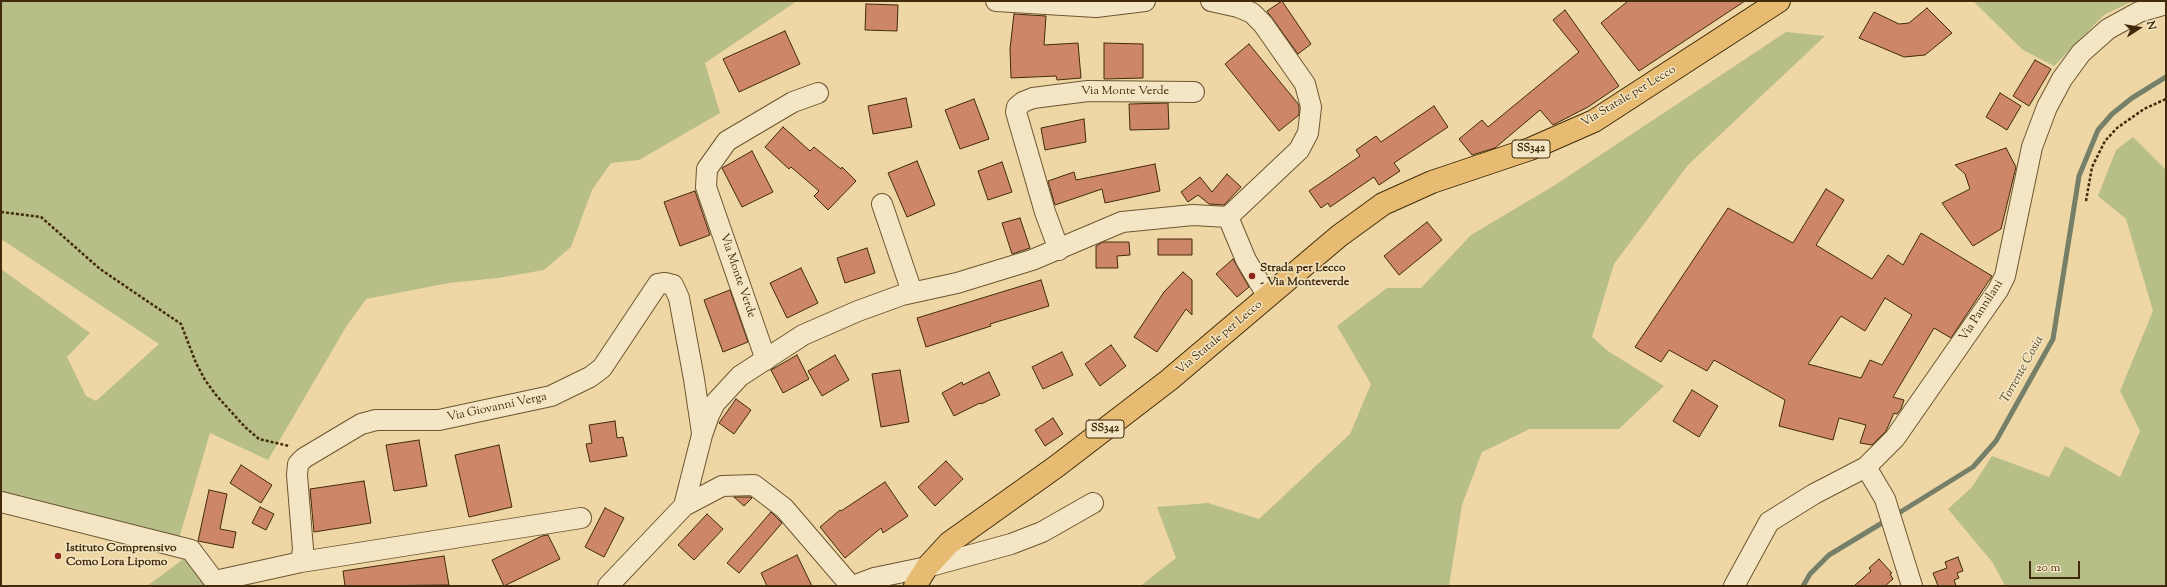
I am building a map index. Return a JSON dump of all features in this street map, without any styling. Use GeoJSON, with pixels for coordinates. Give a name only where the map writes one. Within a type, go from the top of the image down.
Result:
{"type":"FeatureCollection","features":[{"type":"Feature","properties":{"kind":"main road","name":"Via Statale per Lecco"},"geometry":{"type":"LineString","coordinates":[[915,586],[927,567],[949,543],[1058,466],[1150,395],[1339,236],[1383,204],[1432,182],[1530,149],[1594,121],[1779,1]]}},
{"type":"Feature","properties":{"kind":"street"},"geometry":{"type":"LineString","coordinates":[[996,1],[1096,7],[1145,1]]}},
{"type":"Feature","properties":{"kind":"street"},"geometry":{"type":"LineString","coordinates":[[684,506],[702,434],[715,403],[740,376],[803,335],[875,304],[912,292],[957,283],[1059,250],[1122,222],[1193,215],[1228,217],[1299,150],[1310,125],[1311,107],[1305,84],[1263,24],[1252,13],[1238,7],[1211,1]]}},
{"type":"Feature","properties":{"kind":"street","name":"Via Pannilani"},"geometry":{"type":"LineString","coordinates":[[1734,586],[1769,522],[1814,494],[1866,467],[1895,438],[2005,276],[2032,147],[2047,107],[2062,79],[2082,53],[2108,29],[2139,12],[2166,4]]}},
{"type":"Feature","properties":{"kind":"street","name":"Via Monte Verde"},"geometry":{"type":"LineString","coordinates":[[1059,250],[1043,204],[1016,112],[1017,107],[1023,102],[1033,98],[1088,91],[1194,92]]}},
{"type":"Feature","properties":{"kind":"street","name":"Via Monte Verde"},"geometry":{"type":"LineString","coordinates":[[766,360],[706,186],[707,169],[727,141],[793,102],[818,93]]}},
{"type":"Feature","properties":{"kind":"street"},"geometry":{"type":"LineString","coordinates":[[882,204],[912,292]]}},
{"type":"Feature","properties":{"kind":"street"},"geometry":{"type":"LineString","coordinates":[[1228,217],[1246,260],[1268,297]]}},
{"type":"Feature","properties":{"kind":"street","name":"Via Giovanni Verga"},"geometry":{"type":"LineString","coordinates":[[301,562],[303,549],[297,475],[298,464],[304,458],[361,424],[376,420],[439,420],[551,396],[590,377],[602,368],[658,284],[664,282],[673,285],[679,298],[694,379],[702,434]]}},
{"type":"Feature","properties":{"kind":"street"},"geometry":{"type":"LineString","coordinates":[[1866,467],[1885,499],[1912,586]]}},
{"type":"Feature","properties":{"kind":"street"},"geometry":{"type":"LineString","coordinates":[[608,586],[684,506],[722,486],[754,485],[784,508],[852,586],[874,578],[927,567],[1024,540],[1042,532],[1093,503]]}},
{"type":"Feature","properties":{"kind":"street"},"geometry":{"type":"LineString","coordinates":[[1,502],[191,550],[217,584],[301,562],[582,518]]}},
{"type":"Feature","properties":{"kind":"path"},"geometry":{"type":"LineString","coordinates":[[2086,201],[2092,167],[2105,141],[2117,128],[2144,109],[2166,99]]}},
{"type":"Feature","properties":{"kind":"path"},"geometry":{"type":"LineString","coordinates":[[1,212],[41,217],[100,268],[181,324],[205,380],[245,427],[260,439],[270,443],[315,451]]}},
{"type":"Feature","properties":{"kind":"green space"},"geometry":{"type":"Polygon","coordinates":[[[1,1],[797,1],[705,63],[720,113],[639,160],[611,163],[592,190],[571,247],[544,270],[498,278],[449,283],[366,299],[346,327],[268,460],[210,433],[178,542],[1,495],[1,269],[90,333],[67,357],[86,396],[96,401],[159,344],[1,239],[1,1]]]}},
{"type":"Feature","properties":{"kind":"green space"},"geometry":{"type":"Polygon","coordinates":[[[1973,1],[2133,1],[2104,15],[2054,66],[2023,50],[1973,1]]]}},
{"type":"Feature","properties":{"kind":"green space"},"geometry":{"type":"Polygon","coordinates":[[[1786,32],[1825,36],[1688,165],[1614,264],[1592,337],[1608,351],[1664,386],[1619,429],[1530,429],[1482,452],[1462,505],[1449,586],[1140,586],[1176,558],[1157,507],[1208,503],[1259,519],[1350,434],[1371,384],[1337,326],[1387,288],[1421,288],[1471,235],[1555,185],[1786,32]]]}},
{"type":"Feature","properties":{"kind":"green space"},"geometry":{"type":"Polygon","coordinates":[[[2133,137],[2166,170],[2166,586],[2005,586],[1993,563],[1948,509],[1972,487],[1992,456],[2049,477],[2065,446],[2120,477],[2140,431],[2120,391],[2153,311],[2126,219],[2098,196],[2116,150],[2133,137]]]}},
{"type":"Feature","properties":{"kind":"green space"},"geometry":{"type":"Polygon","coordinates":[[[193,552],[217,586],[147,586],[193,552]]]}},
{"type":"Feature","properties":{"kind":"building"},"geometry":{"type":"Polygon","coordinates":[[[1282,1],[1311,44],[1298,54],[1267,11],[1282,1]]]}},
{"type":"Feature","properties":{"kind":"building"},"geometry":{"type":"Polygon","coordinates":[[[1628,1],[1745,1],[1639,71],[1601,23],[1628,1]]]}},
{"type":"Feature","properties":{"kind":"building"},"geometry":{"type":"Polygon","coordinates":[[[866,4],[898,5],[897,31],[865,30],[866,4]]]}},
{"type":"Feature","properties":{"kind":"building"},"geometry":{"type":"Polygon","coordinates":[[[1927,8],[1952,33],[1925,55],[1904,57],[1859,38],[1874,12],[1899,24],[1909,23],[1927,8]]]}},
{"type":"Feature","properties":{"kind":"building"},"geometry":{"type":"Polygon","coordinates":[[[1565,10],[1619,86],[1588,107],[1553,125],[1540,110],[1495,148],[1472,155],[1459,139],[1482,120],[1488,127],[1579,52],[1553,20],[1565,10]]]}},
{"type":"Feature","properties":{"kind":"building"},"geometry":{"type":"Polygon","coordinates":[[[1014,14],[1046,16],[1044,45],[1078,43],[1081,78],[1057,80],[1056,76],[1011,78],[1010,49],[1014,14]]]}},
{"type":"Feature","properties":{"kind":"building"},"geometry":{"type":"Polygon","coordinates":[[[785,31],[800,64],[739,92],[723,59],[785,31]]]}},
{"type":"Feature","properties":{"kind":"building"},"geometry":{"type":"Polygon","coordinates":[[[1104,43],[1143,44],[1143,78],[1104,79],[1104,43]]]}},
{"type":"Feature","properties":{"kind":"building"},"geometry":{"type":"Polygon","coordinates":[[[1249,44],[1299,105],[1299,115],[1279,131],[1225,64],[1249,44]]]}},
{"type":"Feature","properties":{"kind":"building"},"geometry":{"type":"Polygon","coordinates":[[[2035,60],[2051,69],[2029,106],[2013,96],[2035,60]]]}},
{"type":"Feature","properties":{"kind":"building"},"geometry":{"type":"Polygon","coordinates":[[[2000,93],[2021,106],[2007,130],[1986,117],[2000,93]]]}},
{"type":"Feature","properties":{"kind":"building"},"geometry":{"type":"Polygon","coordinates":[[[906,98],[912,127],[873,134],[868,106],[906,98]]]}},
{"type":"Feature","properties":{"kind":"building"},"geometry":{"type":"Polygon","coordinates":[[[974,99],[989,139],[960,149],[945,110],[974,99]]]}},
{"type":"Feature","properties":{"kind":"building"},"geometry":{"type":"Polygon","coordinates":[[[1168,103],[1169,129],[1130,130],[1129,104],[1168,103]]]}},
{"type":"Feature","properties":{"kind":"building"},"geometry":{"type":"Polygon","coordinates":[[[1434,106],[1448,127],[1394,163],[1400,171],[1379,185],[1374,177],[1330,207],[1328,203],[1321,208],[1309,191],[1360,156],[1356,150],[1376,136],[1381,142],[1434,106]]]}},
{"type":"Feature","properties":{"kind":"building"},"geometry":{"type":"Polygon","coordinates":[[[1084,119],[1086,142],[1045,150],[1041,128],[1084,119]]]}},
{"type":"Feature","properties":{"kind":"building"},"geometry":{"type":"Polygon","coordinates":[[[783,127],[810,151],[814,147],[841,169],[842,167],[856,181],[828,210],[814,196],[819,191],[791,167],[789,169],[765,147],[783,127]]]}},
{"type":"Feature","properties":{"kind":"building"},"geometry":{"type":"Polygon","coordinates":[[[2006,148],[2016,167],[2001,229],[1973,246],[1942,203],[1970,189],[1965,174],[1955,165],[2006,148]]]}},
{"type":"Feature","properties":{"kind":"building"},"geometry":{"type":"Polygon","coordinates":[[[752,151],[773,192],[742,207],[722,168],[752,151]]]}},
{"type":"Feature","properties":{"kind":"building"},"geometry":{"type":"Polygon","coordinates":[[[917,161],[935,205],[907,217],[888,173],[917,161]]]}},
{"type":"Feature","properties":{"kind":"building"},"geometry":{"type":"Polygon","coordinates":[[[1002,162],[1012,192],[988,200],[978,171],[1002,162]]]}},
{"type":"Feature","properties":{"kind":"building"},"geometry":{"type":"Polygon","coordinates":[[[1155,164],[1160,191],[1105,203],[1102,189],[1055,205],[1048,181],[1074,172],[1076,180],[1155,164]]]}},
{"type":"Feature","properties":{"kind":"building"},"geometry":{"type":"Polygon","coordinates":[[[1227,174],[1241,187],[1224,205],[1209,204],[1198,195],[1188,202],[1181,192],[1200,177],[1212,192],[1227,174]]]}},
{"type":"Feature","properties":{"kind":"building"},"geometry":{"type":"Polygon","coordinates":[[[1826,189],[1844,200],[1816,245],[1872,279],[1888,255],[1903,265],[1921,233],[1992,276],[1951,338],[1934,328],[1893,397],[1904,400],[1901,409],[1897,414],[1894,413],[1886,431],[1872,445],[1860,443],[1866,425],[1839,418],[1833,440],[1779,426],[1785,400],[1714,360],[1707,371],[1669,350],[1661,362],[1635,347],[1728,208],[1793,243],[1826,189]],[[1885,298],[1865,331],[1841,316],[1808,364],[1861,378],[1870,360],[1882,365],[1912,315],[1885,298]]]}},
{"type":"Feature","properties":{"kind":"building"},"geometry":{"type":"Polygon","coordinates":[[[695,191],[710,235],[680,246],[664,202],[695,191]]]}},
{"type":"Feature","properties":{"kind":"building"},"geometry":{"type":"Polygon","coordinates":[[[1020,218],[1030,248],[1012,254],[1002,223],[1020,218]]]}},
{"type":"Feature","properties":{"kind":"building"},"geometry":{"type":"Polygon","coordinates":[[[1427,222],[1442,240],[1399,275],[1384,256],[1427,222]]]}},
{"type":"Feature","properties":{"kind":"building"},"geometry":{"type":"Polygon","coordinates":[[[1158,239],[1192,239],[1192,255],[1158,255],[1158,239]]]}},
{"type":"Feature","properties":{"kind":"building"},"geometry":{"type":"Polygon","coordinates":[[[1103,242],[1129,242],[1130,255],[1117,256],[1118,268],[1096,268],[1096,246],[1103,242]]]}},
{"type":"Feature","properties":{"kind":"building"},"geometry":{"type":"Polygon","coordinates":[[[867,248],[875,273],[845,283],[837,258],[867,248]]]}},
{"type":"Feature","properties":{"kind":"building"},"geometry":{"type":"Polygon","coordinates":[[[1233,259],[1249,287],[1237,297],[1216,274],[1233,259]]]}},
{"type":"Feature","properties":{"kind":"building"},"geometry":{"type":"Polygon","coordinates":[[[801,268],[818,303],[787,318],[770,283],[801,268]]]}},
{"type":"Feature","properties":{"kind":"building"},"geometry":{"type":"Polygon","coordinates":[[[1183,272],[1192,280],[1192,315],[1186,309],[1157,352],[1134,337],[1164,292],[1183,272]]]}},
{"type":"Feature","properties":{"kind":"building"},"geometry":{"type":"Polygon","coordinates":[[[1041,280],[1049,306],[990,324],[991,326],[926,347],[917,318],[1041,280]]]}},
{"type":"Feature","properties":{"kind":"building"},"geometry":{"type":"Polygon","coordinates":[[[730,290],[748,342],[723,352],[704,300],[730,290]]]}},
{"type":"Feature","properties":{"kind":"building"},"geometry":{"type":"Polygon","coordinates":[[[1111,345],[1126,366],[1100,386],[1085,364],[1111,345]]]}},
{"type":"Feature","properties":{"kind":"building"},"geometry":{"type":"Polygon","coordinates":[[[1062,352],[1073,375],[1043,389],[1032,367],[1062,352]]]}},
{"type":"Feature","properties":{"kind":"building"},"geometry":{"type":"Polygon","coordinates":[[[797,355],[809,379],[783,393],[771,370],[797,355]]]}},
{"type":"Feature","properties":{"kind":"building"},"geometry":{"type":"Polygon","coordinates":[[[835,355],[849,380],[822,396],[808,371],[835,355]]]}},
{"type":"Feature","properties":{"kind":"building"},"geometry":{"type":"Polygon","coordinates":[[[900,370],[909,422],[881,427],[872,374],[900,370]]]}},
{"type":"Feature","properties":{"kind":"building"},"geometry":{"type":"Polygon","coordinates":[[[989,372],[1000,395],[954,416],[942,393],[962,382],[963,385],[989,372]]]}},
{"type":"Feature","properties":{"kind":"building"},"geometry":{"type":"Polygon","coordinates":[[[1692,390],[1718,406],[1699,437],[1673,421],[1692,390]]]}},
{"type":"Feature","properties":{"kind":"building"},"geometry":{"type":"Polygon","coordinates":[[[736,399],[751,410],[734,434],[719,423],[736,399]]]}},
{"type":"Feature","properties":{"kind":"building"},"geometry":{"type":"Polygon","coordinates":[[[1053,418],[1063,434],[1045,446],[1035,430],[1053,418]]]}},
{"type":"Feature","properties":{"kind":"building"},"geometry":{"type":"Polygon","coordinates":[[[615,421],[617,438],[623,437],[627,456],[590,462],[586,444],[592,443],[589,425],[615,421]]]}},
{"type":"Feature","properties":{"kind":"building"},"geometry":{"type":"Polygon","coordinates":[[[419,440],[427,486],[394,491],[386,445],[419,440]]]}},
{"type":"Feature","properties":{"kind":"building"},"geometry":{"type":"Polygon","coordinates":[[[499,445],[512,507],[469,517],[455,455],[499,445]]]}},
{"type":"Feature","properties":{"kind":"building"},"geometry":{"type":"Polygon","coordinates":[[[946,461],[963,479],[935,506],[918,487],[946,461]]]}},
{"type":"Feature","properties":{"kind":"building"},"geometry":{"type":"Polygon","coordinates":[[[241,465],[272,485],[261,503],[230,483],[241,465]]]}},
{"type":"Feature","properties":{"kind":"building"},"geometry":{"type":"Polygon","coordinates":[[[364,481],[371,523],[314,532],[310,489],[364,481]]]}},
{"type":"Feature","properties":{"kind":"building"},"geometry":{"type":"Polygon","coordinates":[[[885,482],[908,516],[883,533],[881,528],[845,558],[820,527],[840,510],[841,511],[885,482]]]}},
{"type":"Feature","properties":{"kind":"building"},"geometry":{"type":"Polygon","coordinates":[[[209,490],[227,494],[220,529],[236,532],[233,548],[198,541],[209,490]]]}},
{"type":"Feature","properties":{"kind":"building"},"geometry":{"type":"Polygon","coordinates":[[[734,497],[750,497],[752,498],[744,506],[734,497]]]}},
{"type":"Feature","properties":{"kind":"building"},"geometry":{"type":"Polygon","coordinates":[[[260,507],[274,514],[266,530],[252,523],[260,507]]]}},
{"type":"Feature","properties":{"kind":"building"},"geometry":{"type":"Polygon","coordinates":[[[605,508],[624,518],[604,557],[585,547],[605,508]]]}},
{"type":"Feature","properties":{"kind":"building"},"geometry":{"type":"Polygon","coordinates":[[[771,512],[782,523],[739,573],[727,563],[771,512]]]}},
{"type":"Feature","properties":{"kind":"building"},"geometry":{"type":"Polygon","coordinates":[[[707,514],[723,529],[694,560],[678,545],[707,514]]]}},
{"type":"Feature","properties":{"kind":"building"},"geometry":{"type":"Polygon","coordinates":[[[548,535],[560,559],[504,586],[492,560],[542,536],[548,535]]]}},
{"type":"Feature","properties":{"kind":"building"},"geometry":{"type":"Polygon","coordinates":[[[797,555],[812,586],[767,586],[761,573],[797,555]]]}},
{"type":"Feature","properties":{"kind":"building"},"geometry":{"type":"Polygon","coordinates":[[[444,556],[449,585],[345,586],[343,571],[444,556]]]}},
{"type":"Feature","properties":{"kind":"building"},"geometry":{"type":"Polygon","coordinates":[[[1958,557],[1963,571],[1957,573],[1959,578],[1954,580],[1956,586],[1938,586],[1933,573],[1947,568],[1945,562],[1958,557]]]}},
{"type":"Feature","properties":{"kind":"building"},"geometry":{"type":"Polygon","coordinates":[[[1879,559],[1892,573],[1890,574],[1893,579],[1885,586],[1854,586],[1871,571],[1869,568],[1879,559]]]}},
{"type":"Feature","properties":{"kind":"waterway","name":"Torrente Cosia"},"geometry":{"type":"LineString","coordinates":[[1894,516],[1973,467],[1996,441],[2053,339],[2079,176],[2098,130],[2112,114],[2132,98],[2166,77]]}},
{"type":"Feature","properties":{"kind":"waterway","name":"Torrente Cosia"},"geometry":{"type":"LineString","coordinates":[[1803,586],[1810,574],[1829,555],[1887,520]]}},
{"type":"Feature","properties":{"kind":"place","name":"Strada per Lecco - Via Monteverde"},"geometry":{"type":"Point","coordinates":[1252,276]}},
{"type":"Feature","properties":{"kind":"place","name":"Istituto Comprensivo Como Lora Lipomo"},"geometry":{"type":"Point","coordinates":[58,556]}}]}
